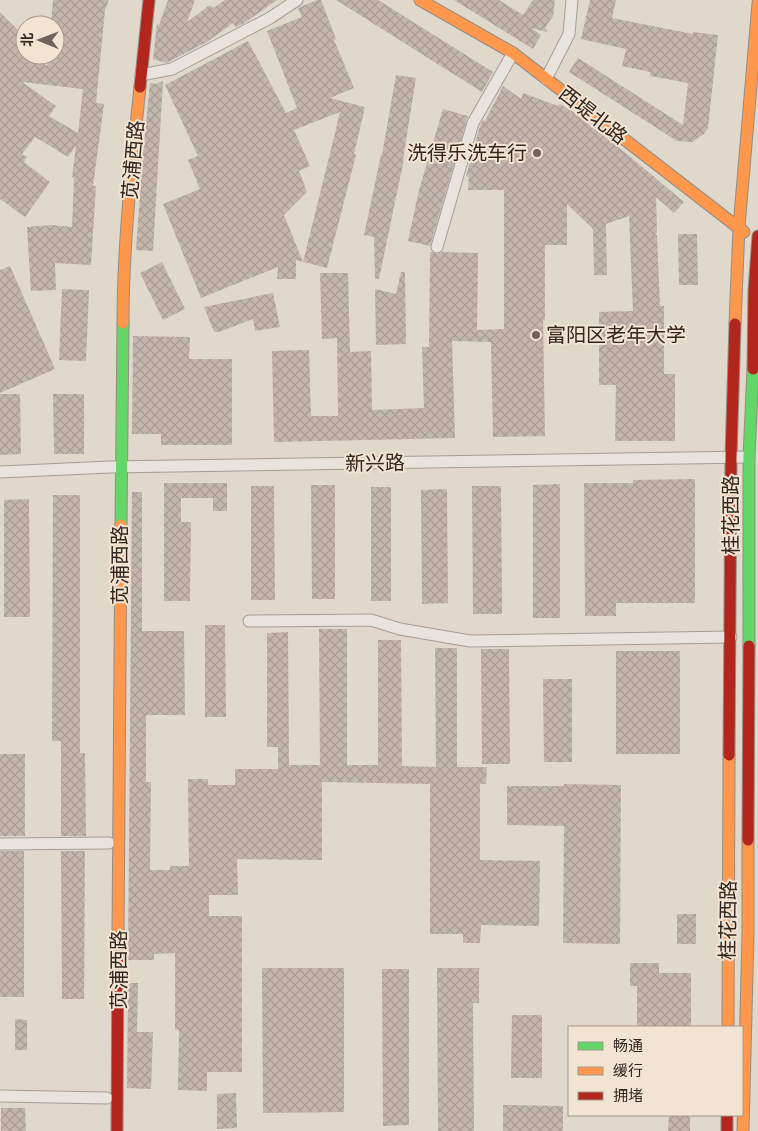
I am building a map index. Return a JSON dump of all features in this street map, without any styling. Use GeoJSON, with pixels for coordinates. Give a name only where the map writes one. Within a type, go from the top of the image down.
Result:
{"type":"FeatureCollection","features":[{"type":"Feature","properties":{"kind":"street","name":"苋浦西路"},"geometry":{"type":"LineString","coordinates":[[112,287],[122,154],[138,0]]}},
{"type":"Feature","properties":{"kind":"street","name":"苋浦西路"},"geometry":{"type":"LineString","coordinates":[[107,1131],[115,467],[122,295],[133,153],[149,0]]}},
{"type":"Feature","properties":{"kind":"street"},"geometry":{"type":"LineString","coordinates":[[141,76],[172,69],[262,22],[297,0]]}},
{"type":"Feature","properties":{"kind":"street","name":"西堤北路"},"geometry":{"type":"LineString","coordinates":[[420,0],[513,53],[758,242]]}},
{"type":"Feature","properties":{"kind":"street"},"geometry":{"type":"LineString","coordinates":[[546,79],[569,34],[572,0]]}},
{"type":"Feature","properties":{"kind":"street","name":"桂花西路"},"geometry":{"type":"LineString","coordinates":[[728,1026],[731,457],[734,336],[738,228],[758,3]]}},
{"type":"Feature","properties":{"kind":"street"},"geometry":{"type":"LineString","coordinates":[[437,247],[473,123],[513,53]]}},
{"type":"Feature","properties":{"kind":"street","name":"桂花西路"},"geometry":{"type":"LineString","coordinates":[[743,1131],[753,877],[749,456],[758,236]]}},
{"type":"Feature","properties":{"kind":"street","name":"苋浦西路"},"geometry":{"type":"LineString","coordinates":[[111,401],[115,467],[117,1131]]}},
{"type":"Feature","properties":{"kind":"street","name":"新兴路"},"geometry":{"type":"LineString","coordinates":[[0,472],[115,467],[749,456]]}},
{"type":"Feature","properties":{"kind":"street"},"geometry":{"type":"LineString","coordinates":[[249,621],[371,620],[400,629],[470,641],[731,638]]}},
{"type":"Feature","properties":{"kind":"street"},"geometry":{"type":"LineString","coordinates":[[0,844],[109,843]]}},
{"type":"Feature","properties":{"kind":"street"},"geometry":{"type":"LineString","coordinates":[[0,1096],[107,1098]]}},
{"type":"Feature","properties":{"kind":"street"},"geometry":{"type":"LineString","coordinates":[[727,1116],[727,1131]]}},
{"type":"Feature","properties":{"kind":"building"},"geometry":{"type":"Polygon","coordinates":[[[53,0],[109,0],[105,10],[96,103],[104,104],[93,186],[96,186],[91,265],[55,263],[56,290],[31,291],[27,227],[52,225],[72,227],[74,178],[72,177],[76,145],[68,157],[35,137],[22,154],[27,157],[24,162],[50,182],[25,217],[0,199],[0,12],[15,27],[15,65],[65,65],[65,15],[52,15],[53,0]],[[22,82],[56,106],[49,116],[78,133],[83,89],[22,82]]]}},
{"type":"Feature","properties":{"kind":"building"},"geometry":{"type":"Polygon","coordinates":[[[168,0],[195,0],[187,22],[210,5],[213,8],[225,0],[277,0],[243,24],[236,27],[233,23],[207,42],[166,63],[153,59],[157,24],[159,25],[168,0]]]}},
{"type":"Feature","properties":{"kind":"building"},"geometry":{"type":"Polygon","coordinates":[[[321,0],[336,39],[334,40],[354,88],[330,98],[365,107],[354,154],[356,155],[327,268],[303,262],[296,260],[296,279],[277,279],[278,267],[201,298],[163,204],[200,189],[188,160],[198,156],[165,85],[248,41],[286,113],[297,108],[267,31],[302,17],[298,8],[321,0]],[[340,112],[294,130],[310,166],[299,171],[307,192],[284,215],[303,262],[340,112]]]}},
{"type":"Feature","properties":{"kind":"building"},"geometry":{"type":"Polygon","coordinates":[[[336,0],[378,0],[493,72],[482,92],[336,0]]]}},
{"type":"Feature","properties":{"kind":"building"},"geometry":{"type":"Polygon","coordinates":[[[454,0],[499,0],[523,15],[533,0],[555,0],[553,16],[545,28],[547,32],[531,28],[541,35],[533,49],[454,0]]]}},
{"type":"Feature","properties":{"kind":"building"},"geometry":{"type":"Polygon","coordinates":[[[590,0],[616,0],[612,18],[693,34],[693,32],[718,35],[708,128],[704,134],[692,142],[677,141],[569,72],[578,58],[683,125],[688,83],[650,76],[650,72],[622,66],[626,49],[581,39],[590,0]]]}},
{"type":"Feature","properties":{"kind":"building"},"geometry":{"type":"Polygon","coordinates":[[[396,75],[416,78],[404,159],[379,279],[375,279],[374,237],[364,235],[382,155],[396,75]]]}},
{"type":"Feature","properties":{"kind":"building"},"geometry":{"type":"Polygon","coordinates":[[[163,81],[153,251],[136,250],[150,83],[156,84],[163,81]]]}},
{"type":"Feature","properties":{"kind":"building"},"geometry":{"type":"Polygon","coordinates":[[[503,86],[521,99],[523,93],[558,106],[560,104],[573,112],[684,202],[674,213],[656,197],[657,232],[655,235],[657,235],[660,306],[664,306],[664,374],[675,374],[675,441],[615,441],[616,385],[599,385],[599,312],[633,311],[629,216],[606,224],[607,275],[594,275],[593,229],[567,204],[567,245],[545,245],[545,320],[543,320],[545,436],[493,437],[491,342],[452,341],[455,438],[274,442],[272,351],[309,350],[311,416],[338,416],[337,338],[322,339],[320,273],[348,273],[350,352],[371,351],[372,410],[424,408],[422,347],[429,347],[430,252],[438,254],[442,252],[478,253],[477,330],[504,329],[504,190],[468,190],[469,177],[466,176],[480,126],[483,120],[485,121],[503,86]]]}},
{"type":"Feature","properties":{"kind":"building"},"geometry":{"type":"Polygon","coordinates":[[[443,109],[468,116],[430,246],[408,241],[419,190],[443,109]]]}},
{"type":"Feature","properties":{"kind":"building"},"geometry":{"type":"Polygon","coordinates":[[[678,234],[697,234],[698,285],[679,285],[678,234]]]}},
{"type":"Feature","properties":{"kind":"building"},"geometry":{"type":"Polygon","coordinates":[[[162,262],[185,309],[163,320],[140,273],[162,262]]]}},
{"type":"Feature","properties":{"kind":"building"},"geometry":{"type":"Polygon","coordinates":[[[10,266],[55,369],[0,393],[0,270],[10,266]]]}},
{"type":"Feature","properties":{"kind":"building"},"geometry":{"type":"Polygon","coordinates":[[[401,272],[405,272],[406,344],[376,345],[375,289],[396,294],[401,272]]]}},
{"type":"Feature","properties":{"kind":"building"},"geometry":{"type":"Polygon","coordinates":[[[62,289],[89,290],[86,361],[59,360],[62,289]]]}},
{"type":"Feature","properties":{"kind":"building"},"geometry":{"type":"Polygon","coordinates":[[[273,293],[280,327],[255,331],[253,319],[219,332],[214,332],[204,307],[273,293]]]}},
{"type":"Feature","properties":{"kind":"building"},"geometry":{"type":"Polygon","coordinates":[[[133,336],[190,337],[189,359],[232,359],[232,445],[161,445],[161,434],[132,434],[133,336]]]}},
{"type":"Feature","properties":{"kind":"building"},"geometry":{"type":"Polygon","coordinates":[[[0,394],[20,394],[21,454],[0,455],[0,394]]]}},
{"type":"Feature","properties":{"kind":"building"},"geometry":{"type":"Polygon","coordinates":[[[53,394],[84,394],[84,454],[54,454],[53,394]]]}},
{"type":"Feature","properties":{"kind":"building"},"geometry":{"type":"Polygon","coordinates":[[[695,479],[695,603],[616,603],[616,616],[585,616],[584,483],[633,483],[633,480],[695,479]]]}},
{"type":"Feature","properties":{"kind":"building"},"geometry":{"type":"Polygon","coordinates":[[[164,483],[227,483],[227,511],[213,511],[213,498],[181,498],[181,522],[191,522],[190,601],[164,601],[164,483]]]}},
{"type":"Feature","properties":{"kind":"building"},"geometry":{"type":"Polygon","coordinates":[[[560,484],[560,618],[533,618],[533,485],[560,484]]]}},
{"type":"Feature","properties":{"kind":"building"},"geometry":{"type":"Polygon","coordinates":[[[311,485],[335,485],[335,599],[312,599],[311,485]]]}},
{"type":"Feature","properties":{"kind":"building"},"geometry":{"type":"Polygon","coordinates":[[[251,486],[274,486],[275,600],[251,600],[251,486]]]}},
{"type":"Feature","properties":{"kind":"building"},"geometry":{"type":"Polygon","coordinates":[[[472,486],[501,486],[502,614],[473,614],[472,486]]]}},
{"type":"Feature","properties":{"kind":"building"},"geometry":{"type":"Polygon","coordinates":[[[371,487],[391,487],[391,601],[371,601],[371,487]]]}},
{"type":"Feature","properties":{"kind":"building"},"geometry":{"type":"Polygon","coordinates":[[[447,489],[448,603],[422,604],[421,490],[447,489]]]}},
{"type":"Feature","properties":{"kind":"building"},"geometry":{"type":"Polygon","coordinates":[[[132,492],[142,492],[142,631],[184,631],[185,715],[146,715],[146,782],[151,782],[150,870],[170,870],[170,866],[189,866],[188,779],[208,779],[208,785],[235,785],[235,769],[278,769],[278,747],[267,747],[267,633],[288,632],[289,765],[320,765],[319,629],[347,629],[347,765],[378,765],[378,640],[401,640],[402,766],[436,767],[435,648],[457,648],[457,767],[487,767],[486,784],[480,784],[480,860],[540,861],[539,926],[481,925],[480,943],[463,943],[463,934],[430,934],[430,784],[322,782],[322,860],[237,859],[238,895],[209,895],[209,916],[242,916],[242,1072],[207,1072],[207,1091],[178,1090],[179,1030],[175,1030],[175,953],[154,954],[154,960],[128,960],[132,492]]]}},
{"type":"Feature","properties":{"kind":"building"},"geometry":{"type":"Polygon","coordinates":[[[53,495],[80,495],[80,753],[85,753],[86,836],[61,836],[61,741],[52,741],[53,495]]]}},
{"type":"Feature","properties":{"kind":"building"},"geometry":{"type":"Polygon","coordinates":[[[29,499],[30,617],[4,617],[4,500],[29,499]]]}},
{"type":"Feature","properties":{"kind":"building"},"geometry":{"type":"Polygon","coordinates":[[[205,625],[225,625],[226,717],[205,717],[205,625]]]}},
{"type":"Feature","properties":{"kind":"building"},"geometry":{"type":"Polygon","coordinates":[[[481,649],[509,649],[510,764],[482,764],[481,649]]]}},
{"type":"Feature","properties":{"kind":"building"},"geometry":{"type":"Polygon","coordinates":[[[616,651],[680,651],[680,754],[616,754],[616,651]]]}},
{"type":"Feature","properties":{"kind":"building"},"geometry":{"type":"Polygon","coordinates":[[[543,679],[572,679],[572,762],[544,762],[543,679]]]}},
{"type":"Feature","properties":{"kind":"building"},"geometry":{"type":"Polygon","coordinates":[[[0,754],[25,754],[25,836],[0,836],[0,754]]]}},
{"type":"Feature","properties":{"kind":"building"},"geometry":{"type":"Polygon","coordinates":[[[564,784],[621,785],[620,944],[563,943],[564,826],[507,825],[507,786],[564,786],[564,784]]]}},
{"type":"Feature","properties":{"kind":"building"},"geometry":{"type":"Polygon","coordinates":[[[0,851],[24,851],[24,997],[0,997],[0,851]]]}},
{"type":"Feature","properties":{"kind":"building"},"geometry":{"type":"Polygon","coordinates":[[[61,851],[85,851],[84,999],[62,999],[61,851]]]}},
{"type":"Feature","properties":{"kind":"building"},"geometry":{"type":"Polygon","coordinates":[[[677,914],[696,914],[696,944],[677,944],[677,914]]]}},
{"type":"Feature","properties":{"kind":"building"},"geometry":{"type":"Polygon","coordinates":[[[630,963],[659,963],[659,973],[691,973],[691,1026],[637,1026],[637,986],[630,986],[630,963]]]}},
{"type":"Feature","properties":{"kind":"building"},"geometry":{"type":"Polygon","coordinates":[[[262,968],[344,968],[344,1112],[263,1113],[262,968]]]}},
{"type":"Feature","properties":{"kind":"building"},"geometry":{"type":"Polygon","coordinates":[[[437,968],[479,968],[479,1003],[473,1003],[474,1131],[438,1131],[437,968]]]}},
{"type":"Feature","properties":{"kind":"building"},"geometry":{"type":"Polygon","coordinates":[[[382,969],[409,969],[409,1125],[383,1126],[382,969]]]}},
{"type":"Feature","properties":{"kind":"building"},"geometry":{"type":"Polygon","coordinates":[[[128,983],[138,983],[137,1032],[153,1032],[151,1089],[127,1088],[128,983]]]}},
{"type":"Feature","properties":{"kind":"building"},"geometry":{"type":"Polygon","coordinates":[[[512,1015],[542,1015],[542,1078],[511,1078],[512,1015]]]}},
{"type":"Feature","properties":{"kind":"building"},"geometry":{"type":"Polygon","coordinates":[[[15,1019],[27,1020],[27,1050],[15,1050],[15,1019]]]}},
{"type":"Feature","properties":{"kind":"building"},"geometry":{"type":"Polygon","coordinates":[[[236,1093],[237,1128],[217,1129],[217,1094],[236,1093]]]}},
{"type":"Feature","properties":{"kind":"building"},"geometry":{"type":"Polygon","coordinates":[[[503,1105],[563,1106],[563,1131],[503,1131],[503,1105]]]}},
{"type":"Feature","properties":{"kind":"building"},"geometry":{"type":"Polygon","coordinates":[[[1,1108],[25,1108],[26,1131],[1,1131],[1,1108]]]}},
{"type":"Feature","properties":{"kind":"building"},"geometry":{"type":"Polygon","coordinates":[[[669,1116],[690,1116],[690,1131],[668,1131],[669,1116]]]}},
{"type":"Feature","properties":{"kind":"traffic: fast"},"geometry":{"type":"LineString","coordinates":[[121,525],[123,323]]}},
{"type":"Feature","properties":{"kind":"traffic: fast"},"geometry":{"type":"LineString","coordinates":[[749,646],[749,457],[753,369]]}},
{"type":"Feature","properties":{"kind":"traffic: slow"},"geometry":{"type":"LineString","coordinates":[[420,0],[513,53],[744,232]]}},
{"type":"Feature","properties":{"kind":"traffic: slow"},"geometry":{"type":"LineString","coordinates":[[735,324],[739,227],[758,3]]}},
{"type":"Feature","properties":{"kind":"traffic: slow"},"geometry":{"type":"LineString","coordinates":[[123,323],[126,234],[140,87]]}},
{"type":"Feature","properties":{"kind":"traffic: slow"},"geometry":{"type":"LineString","coordinates":[[118,937],[121,525]]}},
{"type":"Feature","properties":{"kind":"traffic: slow"},"geometry":{"type":"LineString","coordinates":[[728,1026],[729,755]]}},
{"type":"Feature","properties":{"kind":"traffic: slow"},"geometry":{"type":"LineString","coordinates":[[743,1131],[748,935],[748,840]]}},
{"type":"Feature","properties":{"kind":"traffic: jam"},"geometry":{"type":"LineString","coordinates":[[140,87],[149,0]]}},
{"type":"Feature","properties":{"kind":"traffic: jam"},"geometry":{"type":"LineString","coordinates":[[753,369],[754,291],[758,236]]}},
{"type":"Feature","properties":{"kind":"traffic: jam"},"geometry":{"type":"LineString","coordinates":[[729,755],[731,457],[735,324]]}},
{"type":"Feature","properties":{"kind":"traffic: jam"},"geometry":{"type":"LineString","coordinates":[[748,840],[749,646]]}},
{"type":"Feature","properties":{"kind":"traffic: jam"},"geometry":{"type":"LineString","coordinates":[[117,1131],[118,937]]}},
{"type":"Feature","properties":{"kind":"traffic: jam"},"geometry":{"type":"LineString","coordinates":[[727,1116],[727,1131]]}},
{"type":"Feature","properties":{"kind":"place","name":"洗得乐洗车行"},"geometry":{"type":"Point","coordinates":[537,153]}},
{"type":"Feature","properties":{"kind":"place","name":"富阳区老年大学"},"geometry":{"type":"Point","coordinates":[536,335]}}]}
